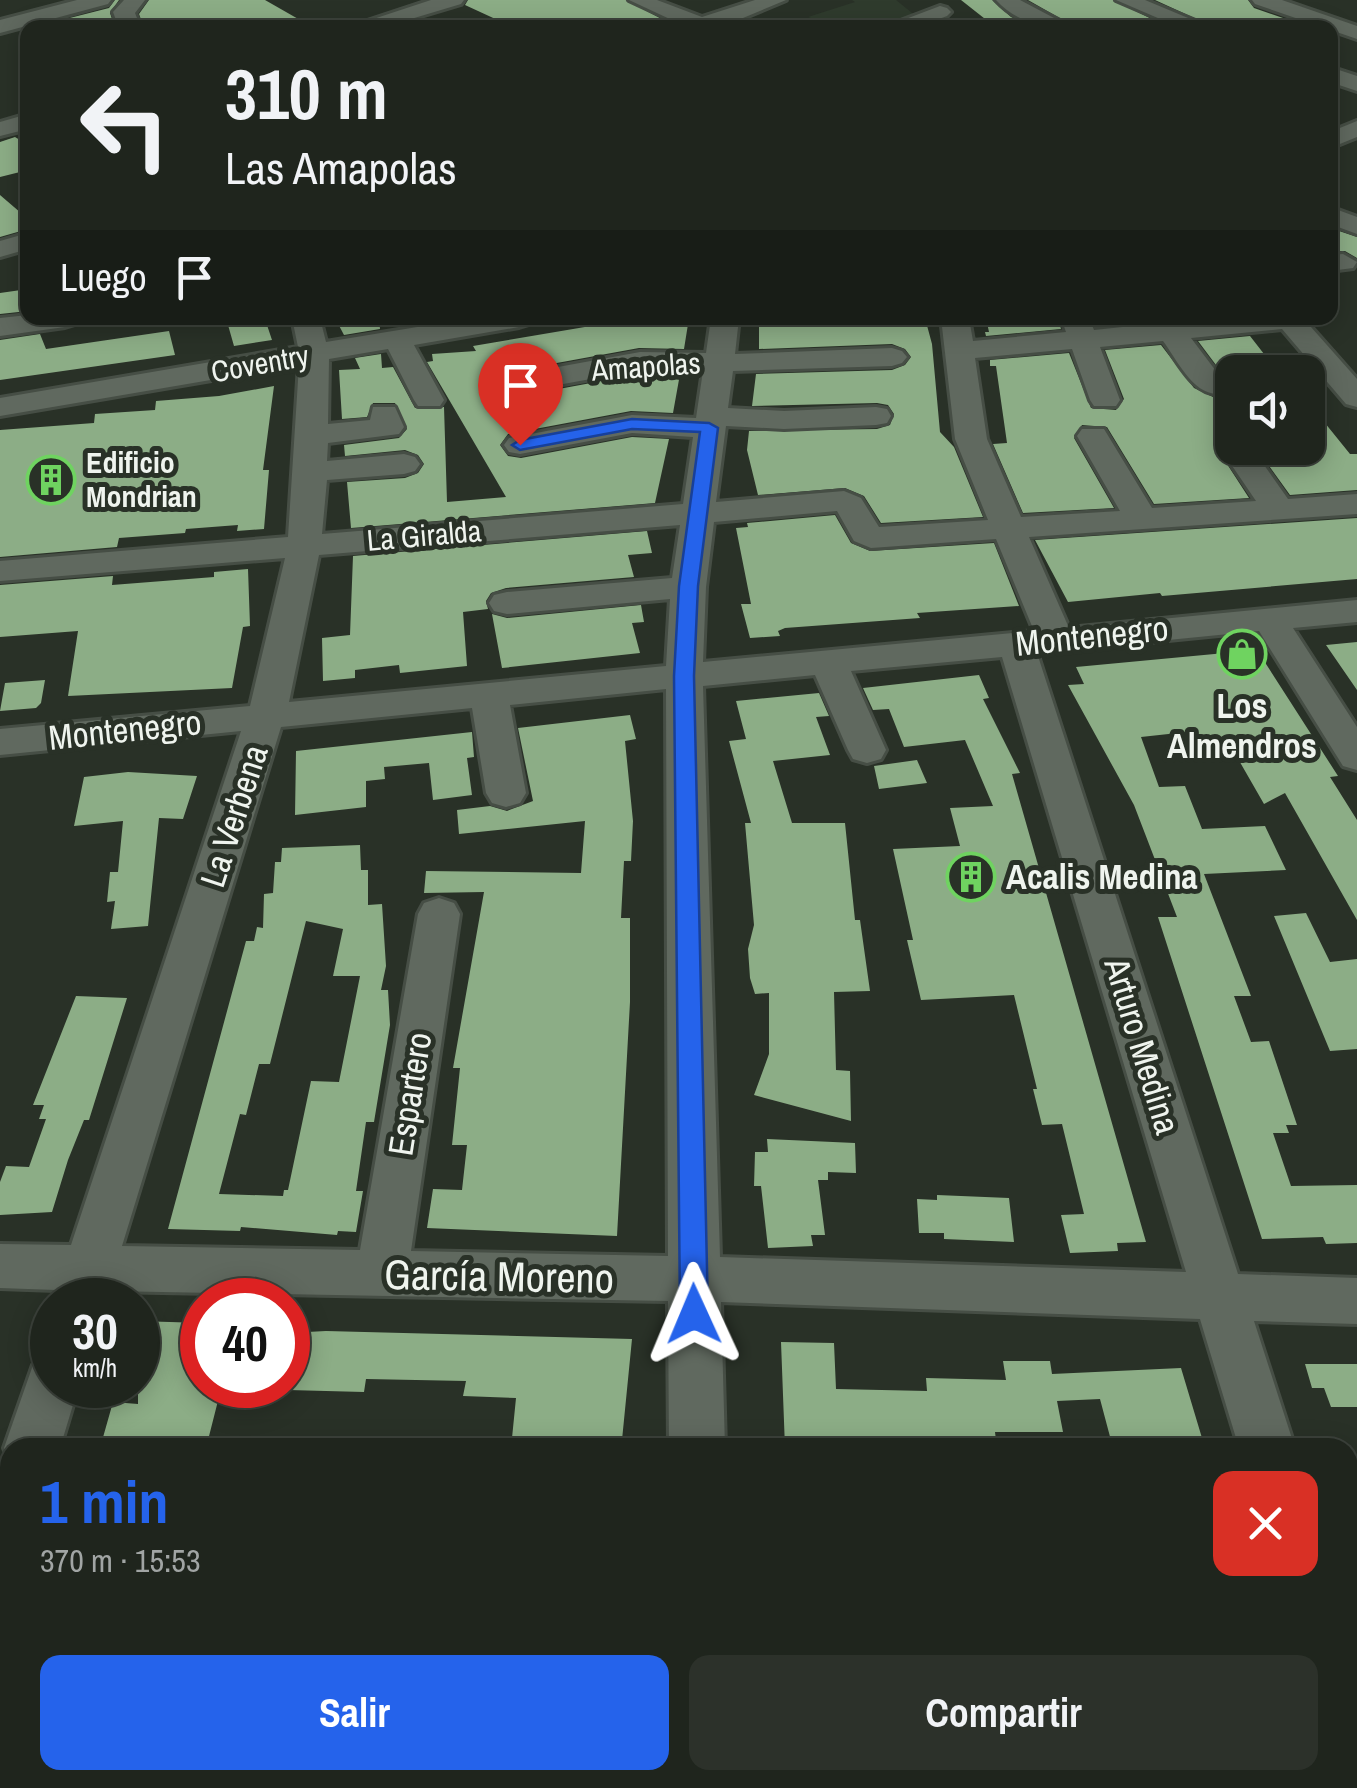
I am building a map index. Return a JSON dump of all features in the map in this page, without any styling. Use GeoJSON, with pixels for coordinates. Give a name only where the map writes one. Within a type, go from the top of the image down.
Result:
{"type":"FeatureCollection","features":[{"type":"Feature","properties":{"kind":"street"},"geometry":{"type":"LineString","coordinates":[[6,21],[102,0]]}},
{"type":"Feature","properties":{"kind":"street"},"geometry":{"type":"LineString","coordinates":[[362,0],[385,20]]}},
{"type":"Feature","properties":{"kind":"street"},"geometry":{"type":"LineString","coordinates":[[401,20],[454,0]]}},
{"type":"Feature","properties":{"kind":"street"},"geometry":{"type":"LineString","coordinates":[[640,0],[691,20]]}},
{"type":"Feature","properties":{"kind":"street"},"geometry":{"type":"LineString","coordinates":[[716,20],[741,4],[776,0]]}},
{"type":"Feature","properties":{"kind":"street"},"geometry":{"type":"LineString","coordinates":[[1006,0],[1044,20]]}},
{"type":"Feature","properties":{"kind":"street"},"geometry":{"type":"LineString","coordinates":[[1126,0],[1180,20]]}},
{"type":"Feature","properties":{"kind":"street"},"geometry":{"type":"LineString","coordinates":[[1262,0],[1320,20]]}},
{"type":"Feature","properties":{"kind":"street","name":"La Verbena"},"geometry":{"type":"LineString","coordinates":[[86,1278],[266,717],[304,547],[312,472],[314,354],[308,325]]}},
{"type":"Feature","properties":{"kind":"street","name":"Coventry"},"geometry":{"type":"LineString","coordinates":[[0,407],[478,325]]}},
{"type":"Feature","properties":{"kind":"street","name":"Amapolas"},"geometry":{"type":"LineString","coordinates":[[696,1438],[684,676],[688,586],[723,325]]}},
{"type":"Feature","properties":{"kind":"street","name":"Arturo Medina"},"geometry":{"type":"LineString","coordinates":[[956,325],[970,439],[1006,528],[1220,1298],[1265,1438]]}},
{"type":"Feature","properties":{"kind":"street"},"geometry":{"type":"LineString","coordinates":[[960,352],[1079,328],[1144,325]]}},
{"type":"Feature","properties":{"kind":"street"},"geometry":{"type":"LineString","coordinates":[[1167,325],[1213,387]]}},
{"type":"Feature","properties":{"kind":"street"},"geometry":{"type":"LineString","coordinates":[[1293,325],[1320,355]]}},
{"type":"Feature","properties":{"kind":"street"},"geometry":{"type":"LineString","coordinates":[[1079,328],[1104,400]]}},
{"type":"Feature","properties":{"kind":"street"},"geometry":{"type":"LineString","coordinates":[[396,339],[429,400]]}},
{"type":"Feature","properties":{"kind":"street"},"geometry":{"type":"LineString","coordinates":[[1325,358],[1357,348]]}},
{"type":"Feature","properties":{"kind":"street"},"geometry":{"type":"LineString","coordinates":[[719,362],[892,357]]}},
{"type":"Feature","properties":{"kind":"street","name":"Amapolas"},"geometry":{"type":"LineString","coordinates":[[514,384],[640,361],[719,362]]}},
{"type":"Feature","properties":{"kind":"street"},"geometry":{"type":"LineString","coordinates":[[1325,361],[1357,398]]}},
{"type":"Feature","properties":{"kind":"street"},"geometry":{"type":"LineString","coordinates":[[312,435],[388,427],[384,414]]}},
{"type":"Feature","properties":{"kind":"street","name":"Amapolas"},"geometry":{"type":"LineString","coordinates":[[710,422],[876,416]]}},
{"type":"Feature","properties":{"kind":"street"},"geometry":{"type":"LineString","coordinates":[[520,445],[632,424],[710,422]]}},
{"type":"Feature","properties":{"kind":"street"},"geometry":{"type":"LineString","coordinates":[[1093,436],[1142,519]]}},
{"type":"Feature","properties":{"kind":"street"},"geometry":{"type":"LineString","coordinates":[[312,472],[404,464]]}},
{"type":"Feature","properties":{"kind":"street"},"geometry":{"type":"LineString","coordinates":[[1248,465],[1278,510]]}},
{"type":"Feature","properties":{"kind":"street","name":"La Giralda"},"geometry":{"type":"LineString","coordinates":[[0,572],[699,513],[848,491],[863,534],[870,538],[1357,504]]}},
{"type":"Feature","properties":{"kind":"street"},"geometry":{"type":"LineString","coordinates":[[507,603],[688,586]]}},
{"type":"Feature","properties":{"kind":"street","name":"Montenegro"},"geometry":{"type":"LineString","coordinates":[[0,742],[1357,610]]}},
{"type":"Feature","properties":{"kind":"street"},"geometry":{"type":"LineString","coordinates":[[1269,619],[1357,756]]}},
{"type":"Feature","properties":{"kind":"street"},"geometry":{"type":"LineString","coordinates":[[828,662],[867,750]]}},
{"type":"Feature","properties":{"kind":"street"},"geometry":{"type":"LineString","coordinates":[[488,695],[506,793]]}},
{"type":"Feature","properties":{"kind":"street","name":"Espartero"},"geometry":{"type":"LineString","coordinates":[[382,1274],[439,914]]}},
{"type":"Feature","properties":{"kind":"street","name":"García Moreno"},"geometry":{"type":"LineString","coordinates":[[0,1266],[56,1278]]}},
{"type":"Feature","properties":{"kind":"street","name":"García Moreno"},"geometry":{"type":"LineString","coordinates":[[160,1281],[382,1274],[1357,1300]]}},
{"type":"Feature","properties":{"kind":"street"},"geometry":{"type":"LineString","coordinates":[[35,1438],[44,1408]]}},
{"type":"Feature","properties":{"kind":"shaded area"},"geometry":{"type":"Polygon","coordinates":[[[852,0],[896,0],[917,17],[808,17],[855,2],[852,0]]]}},
{"type":"Feature","properties":{"kind":"building"},"geometry":{"type":"Polygon","coordinates":[[[119,0],[110,13],[112,20],[62,20],[109,8],[119,0]]]}},
{"type":"Feature","properties":{"kind":"building"},"geometry":{"type":"Polygon","coordinates":[[[149,0],[265,0],[300,20],[141,20],[139,14],[149,0]]]}},
{"type":"Feature","properties":{"kind":"building"},"geometry":{"type":"Polygon","coordinates":[[[468,0],[626,0],[664,20],[498,20],[465,5],[468,0]]]}},
{"type":"Feature","properties":{"kind":"building"},"geometry":{"type":"Polygon","coordinates":[[[961,0],[992,0],[1018,20],[986,20],[961,0]]]}},
{"type":"Feature","properties":{"kind":"building"},"geometry":{"type":"Polygon","coordinates":[[[1028,0],[1113,0],[1154,20],[1063,20],[1028,0]]]}},
{"type":"Feature","properties":{"kind":"building"},"geometry":{"type":"Polygon","coordinates":[[[1155,0],[1248,0],[1254,8],[1289,20],[1199,20],[1155,0]]]}},
{"type":"Feature","properties":{"kind":"building"},"geometry":{"type":"Polygon","coordinates":[[[15,137],[20,140],[20,172],[0,177],[0,142],[15,137]]]}},
{"type":"Feature","properties":{"kind":"building"},"geometry":{"type":"Polygon","coordinates":[[[0,195],[20,212],[20,231],[0,237],[0,195]]]}},
{"type":"Feature","properties":{"kind":"building"},"geometry":{"type":"Polygon","coordinates":[[[1338,231],[1357,237],[1357,258],[1338,251],[1338,231]]]}},
{"type":"Feature","properties":{"kind":"building"},"geometry":{"type":"Polygon","coordinates":[[[20,290],[20,312],[0,314],[0,293],[20,290]]]}},
{"type":"Feature","properties":{"kind":"building"},"geometry":{"type":"Polygon","coordinates":[[[228,325],[267,325],[272,340],[234,346],[228,325]]]}},
{"type":"Feature","properties":{"kind":"building"},"geometry":{"type":"Polygon","coordinates":[[[339,325],[380,325],[380,329],[344,335],[339,325]]]}},
{"type":"Feature","properties":{"kind":"building"},"geometry":{"type":"Polygon","coordinates":[[[597,325],[688,325],[684,349],[639,348],[513,371],[500,376],[496,386],[502,394],[515,397],[640,374],[680,374],[673,413],[631,411],[508,434],[500,445],[508,456],[521,458],[632,437],[669,439],[655,503],[351,528],[347,482],[405,478],[418,473],[424,464],[418,455],[405,450],[345,456],[344,445],[399,438],[407,429],[395,403],[373,403],[367,417],[342,419],[339,370],[360,369],[355,358],[381,354],[382,368],[393,367],[415,408],[444,407],[447,502],[506,497],[427,362],[433,361],[432,354],[476,351],[473,346],[597,325]]]}},
{"type":"Feature","properties":{"kind":"building"},"geometry":{"type":"Polygon","coordinates":[[[759,325],[927,325],[940,432],[954,447],[983,517],[881,523],[864,496],[845,488],[758,495],[747,450],[749,431],[877,429],[890,425],[894,414],[888,405],[877,403],[752,406],[756,374],[892,370],[905,365],[911,357],[905,349],[892,344],[759,349],[759,325]]]}},
{"type":"Feature","properties":{"kind":"building"},"geometry":{"type":"Polygon","coordinates":[[[988,325],[1060,325],[1061,329],[986,336],[985,332],[989,332],[988,325]]]}},
{"type":"Feature","properties":{"kind":"building"},"geometry":{"type":"Polygon","coordinates":[[[169,331],[175,355],[0,380],[0,340],[40,334],[46,349],[169,331]]]}},
{"type":"Feature","properties":{"kind":"building"},"geometry":{"type":"Polygon","coordinates":[[[1250,336],[1265,355],[1215,355],[1215,364],[1198,341],[1250,336]]]}},
{"type":"Feature","properties":{"kind":"building"},"geometry":{"type":"Polygon","coordinates":[[[1161,345],[1194,388],[1213,397],[1215,465],[1228,465],[1249,498],[1154,504],[1107,427],[1082,425],[1074,438],[1114,508],[1023,513],[993,444],[1007,443],[996,366],[990,366],[990,360],[1069,353],[1091,408],[1116,410],[1124,399],[1105,350],[1161,345]]]}},
{"type":"Feature","properties":{"kind":"building"},"geometry":{"type":"Polygon","coordinates":[[[274,386],[263,470],[269,470],[264,529],[237,531],[238,525],[186,529],[185,533],[119,538],[117,547],[0,557],[0,430],[94,423],[95,414],[155,410],[156,401],[274,386]]]}},
{"type":"Feature","properties":{"kind":"building"},"geometry":{"type":"Polygon","coordinates":[[[1325,423],[1350,454],[1357,454],[1357,490],[1290,495],[1268,465],[1325,465],[1325,423]]]}},
{"type":"Feature","properties":{"kind":"building"},"geometry":{"type":"Polygon","coordinates":[[[835,515],[851,543],[870,551],[994,543],[1019,606],[785,628],[778,631],[780,636],[750,638],[741,604],[751,604],[736,528],[748,527],[747,523],[835,515]]]}},
{"type":"Feature","properties":{"kind":"building"},"geometry":{"type":"Polygon","coordinates":[[[1357,518],[1357,579],[1162,596],[1160,593],[1068,602],[1035,540],[1357,518]]]}},
{"type":"Feature","properties":{"kind":"building"},"geometry":{"type":"Polygon","coordinates":[[[647,531],[652,553],[628,555],[634,577],[506,588],[491,593],[486,601],[488,609],[463,612],[467,666],[400,673],[399,665],[355,670],[355,678],[323,681],[322,638],[350,635],[353,556],[647,531]]]}},
{"type":"Feature","properties":{"kind":"building"},"geometry":{"type":"Polygon","coordinates":[[[248,569],[250,626],[243,627],[232,688],[68,696],[78,631],[0,637],[0,585],[113,576],[112,585],[214,577],[214,572],[248,569]]]}},
{"type":"Feature","properties":{"kind":"building"},"geometry":{"type":"Polygon","coordinates":[[[641,605],[644,622],[632,623],[640,653],[502,668],[492,614],[507,618],[641,605]]]}},
{"type":"Feature","properties":{"kind":"building"},"geometry":{"type":"Polygon","coordinates":[[[1357,642],[1357,690],[1326,645],[1357,642]]]}},
{"type":"Feature","properties":{"kind":"building"},"geometry":{"type":"Polygon","coordinates":[[[1257,650],[1338,776],[1330,777],[1357,820],[1357,920],[1285,793],[1264,804],[1237,757],[1212,760],[1196,731],[1141,737],[1159,787],[1185,786],[1202,829],[1265,826],[1286,870],[1204,874],[1251,996],[1234,996],[1251,1042],[1269,1041],[1297,1125],[1286,1125],[1289,1133],[1273,1133],[1291,1186],[1357,1185],[1357,1243],[1326,1244],[1323,1237],[1262,1239],[1158,917],[1177,917],[1134,805],[1068,685],[1084,684],[1076,667],[1257,650]]]}},
{"type":"Feature","properties":{"kind":"building"},"geometry":{"type":"Polygon","coordinates":[[[979,675],[989,698],[983,699],[1020,773],[1012,774],[1146,1242],[1117,1243],[1118,1251],[1070,1253],[1061,1215],[1084,1214],[1062,1124],[1042,1125],[1014,995],[921,1000],[907,940],[913,940],[893,849],[960,846],[950,808],[993,806],[965,740],[904,747],[889,709],[873,710],[863,688],[979,675]]]}},
{"type":"Feature","properties":{"kind":"building"},"geometry":{"type":"Polygon","coordinates":[[[45,680],[41,703],[36,708],[0,711],[5,683],[45,680]]]}},
{"type":"Feature","properties":{"kind":"building"},"geometry":{"type":"Polygon","coordinates":[[[819,693],[829,716],[816,717],[830,755],[773,761],[792,823],[845,823],[855,920],[860,920],[870,991],[834,992],[836,1070],[850,1071],[851,1121],[754,1095],[769,1054],[769,993],[755,994],[750,978],[748,949],[754,925],[745,823],[751,823],[729,741],[746,739],[736,701],[819,693]]]}},
{"type":"Feature","properties":{"kind":"building"},"geometry":{"type":"Polygon","coordinates":[[[630,715],[636,739],[625,741],[633,821],[631,861],[624,861],[621,918],[630,918],[630,1002],[617,1236],[427,1228],[433,1189],[462,1190],[467,1145],[452,1145],[460,1068],[453,1068],[484,892],[424,893],[426,871],[581,873],[585,821],[459,834],[457,810],[490,806],[507,811],[533,801],[518,728],[630,715]]]}},
{"type":"Feature","properties":{"kind":"building"},"geometry":{"type":"Polygon","coordinates":[[[472,732],[474,757],[467,758],[472,795],[433,800],[429,763],[384,767],[385,779],[366,781],[366,807],[295,815],[296,751],[472,732]]]}},
{"type":"Feature","properties":{"kind":"building"},"geometry":{"type":"Polygon","coordinates":[[[917,760],[927,783],[879,789],[874,766],[917,760]]]}},
{"type":"Feature","properties":{"kind":"building"},"geometry":{"type":"Polygon","coordinates":[[[128,772],[197,776],[183,819],[159,818],[148,926],[111,929],[115,901],[107,902],[110,872],[118,872],[123,821],[74,826],[84,777],[128,772]]]}},
{"type":"Feature","properties":{"kind":"building"},"geometry":{"type":"Polygon","coordinates":[[[360,845],[361,870],[368,870],[368,905],[382,904],[386,966],[381,990],[388,990],[390,1025],[374,1122],[366,1122],[356,1191],[363,1191],[356,1232],[338,1231],[337,1235],[241,1227],[240,1231],[168,1229],[246,941],[254,941],[257,927],[263,928],[264,894],[273,893],[275,862],[281,862],[282,848],[360,845]],[[306,921],[270,1064],[259,1064],[246,1115],[240,1114],[219,1194],[283,1196],[284,1190],[288,1190],[311,1081],[339,1082],[360,976],[333,976],[343,929],[306,921]]]}},
{"type":"Feature","properties":{"kind":"building"},"geometry":{"type":"Polygon","coordinates":[[[1306,913],[1330,962],[1357,959],[1357,1049],[1330,1051],[1274,916],[1306,913]]]}},
{"type":"Feature","properties":{"kind":"building"},"geometry":{"type":"Polygon","coordinates":[[[76,996],[127,998],[89,1120],[84,1120],[52,1212],[0,1215],[0,1182],[6,1166],[29,1167],[46,1119],[39,1119],[44,1105],[33,1105],[76,996]]]}},
{"type":"Feature","properties":{"kind":"building"},"geometry":{"type":"Polygon","coordinates":[[[767,1139],[855,1143],[856,1173],[828,1172],[828,1180],[818,1180],[825,1235],[811,1235],[813,1246],[768,1248],[761,1186],[754,1186],[755,1152],[768,1152],[767,1139]]]}},
{"type":"Feature","properties":{"kind":"building"},"geometry":{"type":"Polygon","coordinates":[[[937,1195],[1009,1198],[1014,1242],[944,1239],[944,1233],[919,1233],[917,1199],[937,1200],[937,1195]]]}},
{"type":"Feature","properties":{"kind":"building"},"geometry":{"type":"Polygon","coordinates":[[[160,1322],[180,1322],[180,1408],[216,1408],[209,1438],[103,1438],[111,1408],[160,1408],[160,1322]]]}},
{"type":"Feature","properties":{"kind":"building"},"geometry":{"type":"Polygon","coordinates":[[[310,1332],[632,1339],[622,1438],[512,1438],[516,1398],[463,1396],[466,1381],[366,1379],[364,1392],[310,1391],[310,1332]]]}},
{"type":"Feature","properties":{"kind":"building"},"geometry":{"type":"Polygon","coordinates":[[[781,1342],[834,1343],[836,1389],[927,1391],[926,1378],[1006,1380],[1003,1361],[1050,1361],[1052,1374],[1181,1368],[1202,1438],[1110,1438],[1100,1399],[1057,1401],[1063,1432],[995,1432],[996,1438],[785,1438],[781,1342]]]}},
{"type":"Feature","properties":{"kind":"building"},"geometry":{"type":"Polygon","coordinates":[[[1305,1364],[1357,1364],[1357,1407],[1331,1407],[1324,1388],[1312,1388],[1305,1364]]]}},
{"type":"Feature","properties":{"kind":"place","name":"Edificio Mondrian"},"geometry":{"type":"Point","coordinates":[51,480]}},
{"type":"Feature","properties":{"kind":"place","name":"Los Almendros"},"geometry":{"type":"Point","coordinates":[1242,654]}},
{"type":"Feature","properties":{"kind":"place","name":"Acalis Medina"},"geometry":{"type":"Point","coordinates":[971,877]}},
{"type":"Feature","properties":{"kind":"route"},"geometry":{"type":"LineString","coordinates":[[520,445],[632,424],[709,428],[688,586],[684,676],[694,1314]]}}]}
